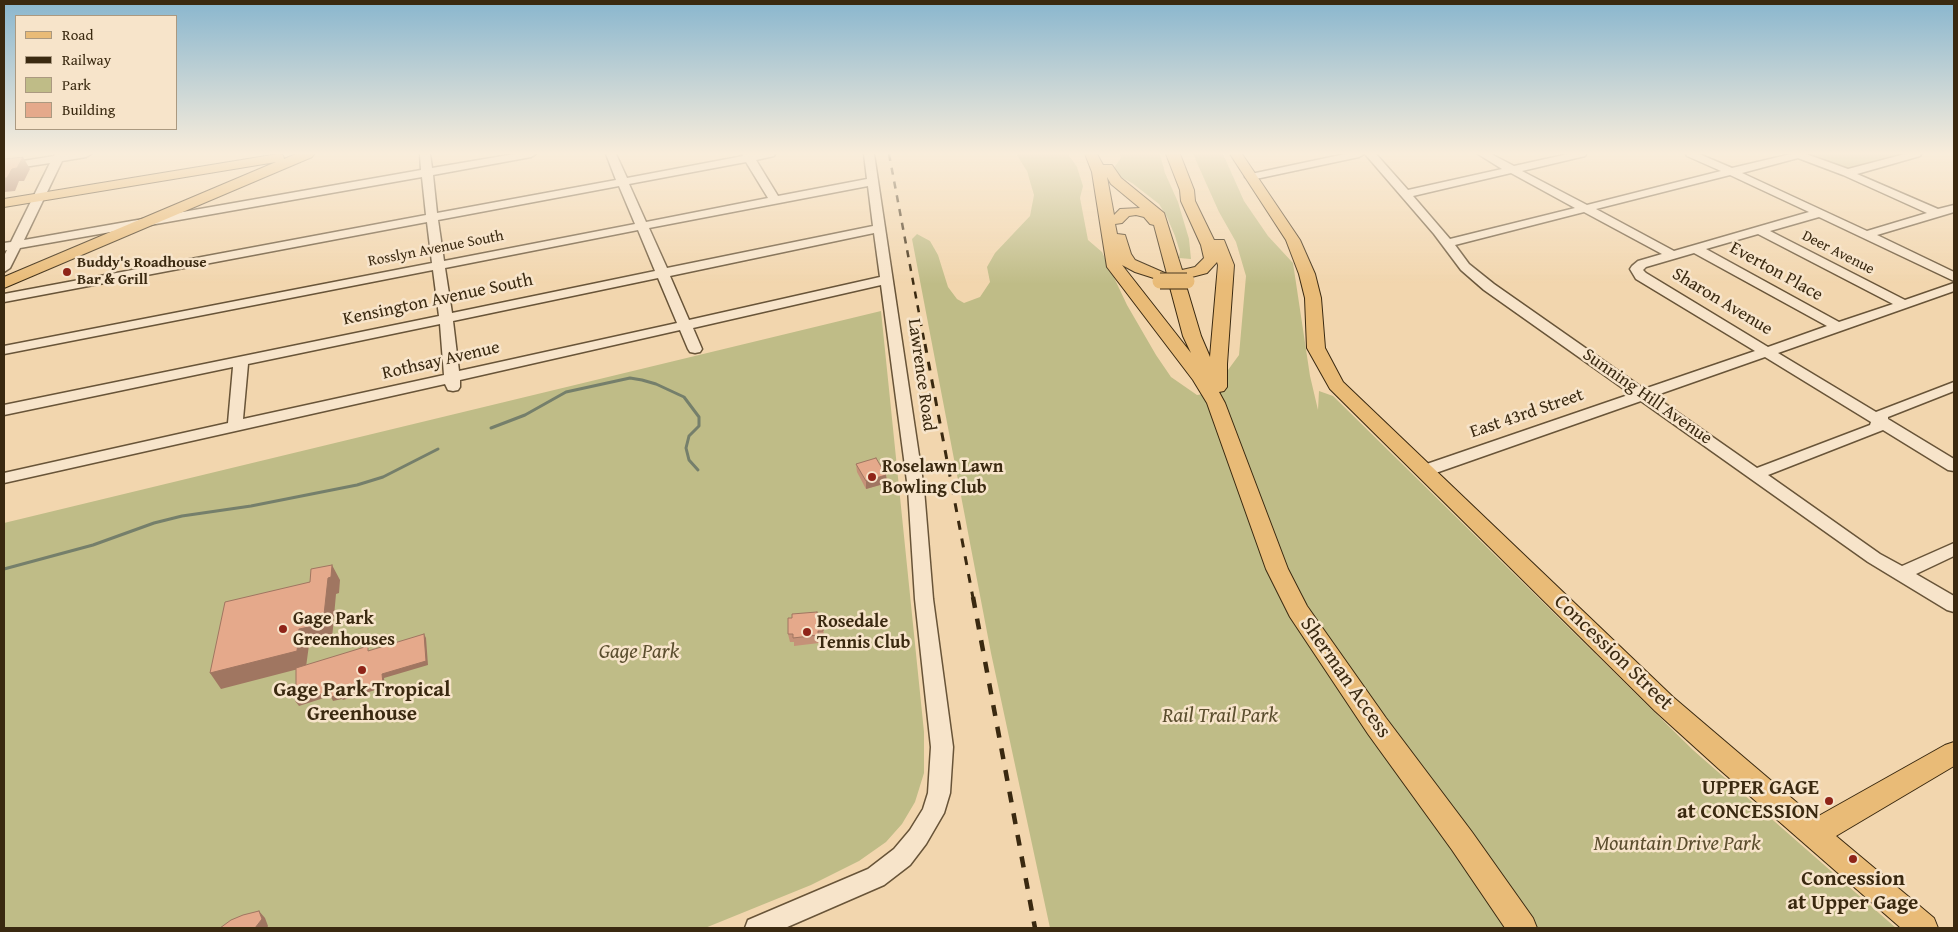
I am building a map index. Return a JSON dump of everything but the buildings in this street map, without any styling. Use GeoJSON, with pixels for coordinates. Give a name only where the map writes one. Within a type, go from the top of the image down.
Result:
{"type":"FeatureCollection","features":[{"type":"Feature","properties":{"kind":"main road"},"geometry":{"type":"LineString","coordinates":[[4,203],[37,197]]}},
{"type":"Feature","properties":{"kind":"main road"},"geometry":{"type":"LineString","coordinates":[[4,283],[205,197]]}},
{"type":"Feature","properties":{"kind":"main road"},"geometry":{"type":"LineString","coordinates":[[1103,197],[1115,267],[1129,288],[1216,398]]}},
{"type":"Feature","properties":{"kind":"main road"},"geometry":{"type":"LineString","coordinates":[[1112,197],[1125,258],[1135,267],[1160,278]]}},
{"type":"Feature","properties":{"kind":"main road"},"geometry":{"type":"LineString","coordinates":[[1136,197],[1159,216],[1192,336],[1216,398]]}},
{"type":"Feature","properties":{"kind":"main road"},"geometry":{"type":"LineString","coordinates":[[1185,278],[1202,270],[1212,258],[1209,245],[1188,197]]}},
{"type":"Feature","properties":{"kind":"main road"},"geometry":{"type":"LineString","coordinates":[[1194,197],[1219,243],[1226,265],[1216,398]]}},
{"type":"Feature","properties":{"kind":"main road","name":"Concession Street"},"geometry":{"type":"LineString","coordinates":[[1265,197],[1293,240],[1307,274],[1313,298],[1316,348],[1336,385],[1664,704],[1923,928]]}},
{"type":"Feature","properties":{"kind":"main road"},"geometry":{"type":"LineString","coordinates":[[1117,220],[1122,214],[1132,211],[1146,212],[1155,221],[1178,318],[1201,378]]}},
{"type":"Feature","properties":{"kind":"main road"},"geometry":{"type":"LineString","coordinates":[[1112,256],[1126,270],[1139,276],[1160,278],[1204,277],[1220,267],[1222,260],[1219,243]]}},
{"type":"Feature","properties":{"kind":"main road","name":"Sherman Access"},"geometry":{"type":"LineString","coordinates":[[1216,398],[1262,531],[1277,569],[1298,611],[1377,726],[1462,841],[1522,928]]}},
{"type":"Feature","properties":{"kind":"main road"},"geometry":{"type":"LineString","coordinates":[[1814,834],[1954,753]]}},
{"type":"Feature","properties":{"kind":"street"},"geometry":{"type":"LineString","coordinates":[[4,268],[9,245],[40,197]]}},
{"type":"Feature","properties":{"kind":"street"},"geometry":{"type":"LineString","coordinates":[[9,245],[281,197]]}},
{"type":"Feature","properties":{"kind":"street"},"geometry":{"type":"LineString","coordinates":[[430,197],[446,318],[452,382]]}},
{"type":"Feature","properties":{"kind":"street"},"geometry":{"type":"LineString","coordinates":[[4,298],[541,197]]}},
{"type":"Feature","properties":{"kind":"street"},"geometry":{"type":"LineString","coordinates":[[629,197],[694,349]]}},
{"type":"Feature","properties":{"kind":"street","name":"Rosslyn Avenue South"},"geometry":{"type":"LineString","coordinates":[[4,350],[788,197]]}},
{"type":"Feature","properties":{"kind":"street","name":"Lawrence Road"},"geometry":{"type":"LineString","coordinates":[[757,928],[876,877],[902,857],[918,837],[933,813],[939,793],[942,747],[924,599],[911,449],[886,280],[876,197]]}},
{"type":"Feature","properties":{"kind":"street","name":"Sunning Hill Avenue"},"geometry":{"type":"LineString","coordinates":[[1408,197],[1466,266],[1489,287],[1874,558],[1954,605]]}},
{"type":"Feature","properties":{"kind":"street"},"geometry":{"type":"LineString","coordinates":[[1566,197],[1673,255]]}},
{"type":"Feature","properties":{"kind":"street"},"geometry":{"type":"LineString","coordinates":[[1447,243],[1628,197]]}},
{"type":"Feature","properties":{"kind":"street"},"geometry":{"type":"LineString","coordinates":[[1787,197],[1954,277]]}},
{"type":"Feature","properties":{"kind":"street"},"geometry":{"type":"LineString","coordinates":[[1902,197],[1937,213]]}},
{"type":"Feature","properties":{"kind":"street"},"geometry":{"type":"LineString","coordinates":[[1866,235],[1954,208]]}},
{"type":"Feature","properties":{"kind":"street","name":"Sharon Avenue"},"geometry":{"type":"LineString","coordinates":[[1819,212],[1642,264],[1636,269],[1641,276],[1954,466]]}},
{"type":"Feature","properties":{"kind":"street","name":"Kensington Avenue South"},"geometry":{"type":"LineString","coordinates":[[4,410],[880,228]]}},
{"type":"Feature","properties":{"kind":"street","name":"Deer Avenue"},"geometry":{"type":"LineString","coordinates":[[1759,230],[1903,304]]}},
{"type":"Feature","properties":{"kind":"street","name":"Everton Place"},"geometry":{"type":"LineString","coordinates":[[1696,249],[1838,327]]}},
{"type":"Feature","properties":{"kind":"street","name":"Rothsay Avenue"},"geometry":{"type":"LineString","coordinates":[[4,478],[235,426],[452,382],[886,280]]}},
{"type":"Feature","properties":{"kind":"street","name":"East 43rd Street"},"geometry":{"type":"LineString","coordinates":[[1424,471],[1954,287]]}},
{"type":"Feature","properties":{"kind":"street"},"geometry":{"type":"LineString","coordinates":[[235,426],[240,361]]}},
{"type":"Feature","properties":{"kind":"street"},"geometry":{"type":"LineString","coordinates":[[1756,474],[1876,428],[1882,414],[1954,386]]}},
{"type":"Feature","properties":{"kind":"street"},"geometry":{"type":"LineString","coordinates":[[1901,574],[1954,549]]}},
{"type":"Feature","properties":{"kind":"green space","name":"Rail Trail Park"},"geometry":{"type":"Polygon","coordinates":[[[1034,197],[1080,197],[1088,240],[1102,252],[1127,305],[1156,355],[1171,377],[1197,395],[1225,391],[1228,370],[1239,355],[1246,276],[1236,242],[1212,197],[1242,197],[1268,236],[1293,263],[1310,376],[1318,410],[1319,391],[1333,396],[1693,750],[1896,928],[1050,928],[991,653],[912,239],[917,234],[930,241],[938,255],[948,287],[957,299],[964,303],[980,297],[990,282],[987,267],[995,253],[1030,216],[1034,197]]]}},
{"type":"Feature","properties":{"kind":"green space"},"geometry":{"type":"Polygon","coordinates":[[[1151,197],[1176,197],[1189,239],[1191,259],[1179,258],[1180,252],[1175,236],[1159,204],[1151,197]]]}},
{"type":"Feature","properties":{"kind":"green space","name":"Gage Park"},"geometry":{"type":"Polygon","coordinates":[[[881,311],[924,732],[924,773],[915,802],[902,824],[886,842],[859,861],[811,885],[705,928],[4,928],[4,523],[881,311]]]}},
{"type":"Feature","properties":{"kind":"waterway"},"geometry":{"type":"LineString","coordinates":[[491,428],[525,415],[566,392],[630,378],[642,380],[656,384],[684,397],[699,417],[699,426],[689,436],[686,448],[689,460],[698,470]]}},
{"type":"Feature","properties":{"kind":"waterway"},"geometry":{"type":"LineString","coordinates":[[4,569],[93,545],[154,523],[182,516],[251,506],[357,485],[383,477],[438,449]]}},
{"type":"Feature","properties":{"kind":"railway"},"geometry":{"type":"LineString","coordinates":[[897,197],[925,345]]}},
{"type":"Feature","properties":{"kind":"railway"},"geometry":{"type":"LineString","coordinates":[[925,344],[973,598]]}},
{"type":"Feature","properties":{"kind":"railway"},"geometry":{"type":"LineString","coordinates":[[973,597],[1035,928]]}},
{"type":"Feature","properties":{"kind":"place","name":"Buddy's Roadhouse Bar & Grill"},"geometry":{"type":"Point","coordinates":[67,272]}},
{"type":"Feature","properties":{"kind":"place","name":"Roselawn Lawn Bowling Club"},"geometry":{"type":"Point","coordinates":[872,477]}},
{"type":"Feature","properties":{"kind":"place","name":"Gage Park Greenhouses"},"geometry":{"type":"Point","coordinates":[283,629]}},
{"type":"Feature","properties":{"kind":"place","name":"Rosedale Tennis Club"},"geometry":{"type":"Point","coordinates":[807,632]}},
{"type":"Feature","properties":{"kind":"place","name":"Gage Park Tropical Greenhouse"},"geometry":{"type":"Point","coordinates":[362,670]}},
{"type":"Feature","properties":{"kind":"place","name":"UPPER GAGE at CONCESSION"},"geometry":{"type":"Point","coordinates":[1829,801]}},
{"type":"Feature","properties":{"kind":"place","name":"Concession at Upper Gage"},"geometry":{"type":"Point","coordinates":[1853,859]}},
{"type":"Feature","properties":{"kind":"park label","name":"Mountain Drive Park"},"geometry":{"type":"Point","coordinates":[1677,845]}}]}
